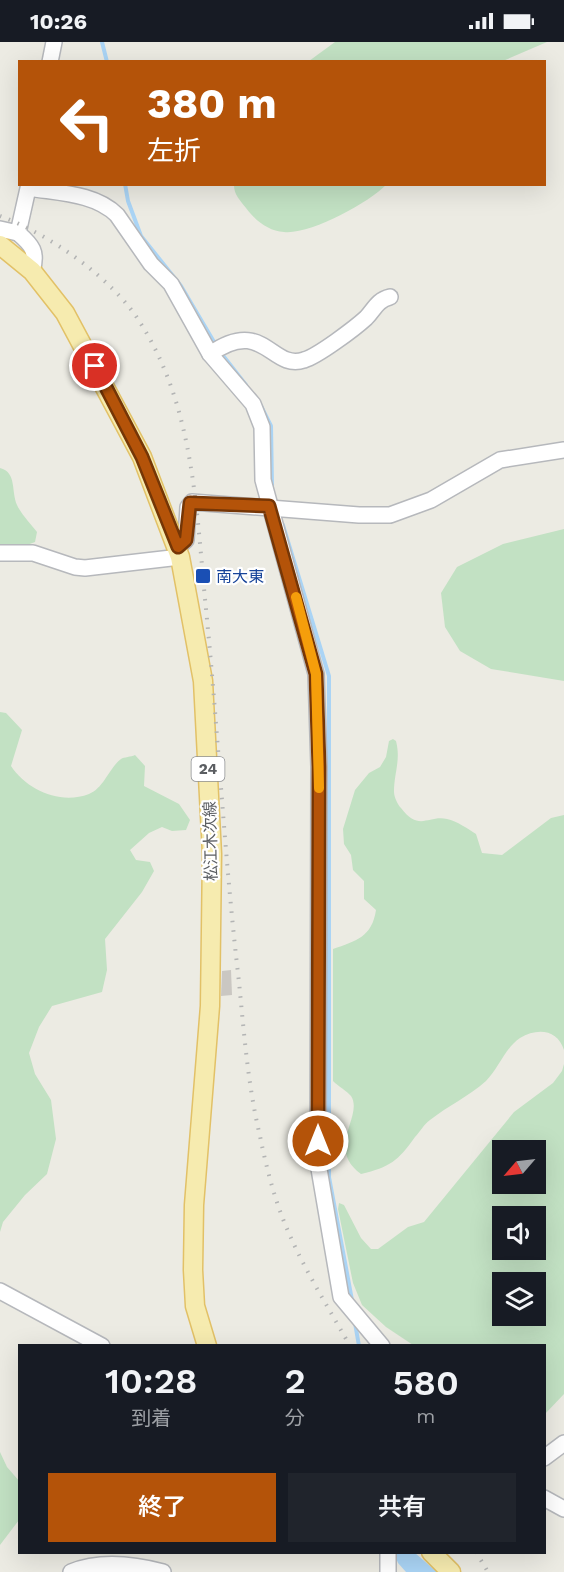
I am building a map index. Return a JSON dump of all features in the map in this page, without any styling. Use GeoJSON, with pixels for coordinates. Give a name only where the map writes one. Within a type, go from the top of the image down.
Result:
{"type":"FeatureCollection","features":[{"type":"Feature","properties":{"kind":"main road","name":"松江木次線"},"geometry":{"type":"LineString","coordinates":[[0,245],[32,271],[65,313],[105,383],[142,457],[179,552],[203,681],[212,854],[210,1006],[194,1205],[193,1270],[195,1306],[203,1344]]}},
{"type":"Feature","properties":{"kind":"main road"},"geometry":{"type":"LineString","coordinates":[[433,1554],[451,1572]]}},
{"type":"Feature","properties":{"kind":"street"},"geometry":{"type":"LineString","coordinates":[[50,60],[54,42]]}},
{"type":"Feature","properties":{"kind":"street"},"geometry":{"type":"LineString","coordinates":[[18,233],[29,186],[79,196],[111,208],[151,264],[171,284],[253,404],[262,427],[263,480],[275,507],[316,674],[319,767],[318,1163],[341,1297],[380,1344]]}},
{"type":"Feature","properties":{"kind":"street"},"geometry":{"type":"LineString","coordinates":[[0,229],[18,233],[33,246],[36,259],[32,271]]}},
{"type":"Feature","properties":{"kind":"street"},"geometry":{"type":"LineString","coordinates":[[215,351],[236,341],[252,340],[286,358],[306,360],[366,318],[380,301],[390,297]]}},
{"type":"Feature","properties":{"kind":"street"},"geometry":{"type":"LineString","coordinates":[[0,553],[33,553],[75,567],[85,568],[179,552],[186,540],[190,503],[275,507],[359,515],[390,515],[431,500],[500,460],[564,450]]}},
{"type":"Feature","properties":{"kind":"street"},"geometry":{"type":"LineString","coordinates":[[0,1291],[98,1344]]}},
{"type":"Feature","properties":{"kind":"street"},"geometry":{"type":"LineString","coordinates":[[546,1456],[564,1443]]}},
{"type":"Feature","properties":{"kind":"street"},"geometry":{"type":"LineString","coordinates":[[546,1499],[564,1509]]}},
{"type":"Feature","properties":{"kind":"street"},"geometry":{"type":"LineString","coordinates":[[388,1554],[388,1572]]}},
{"type":"Feature","properties":{"kind":"street"},"geometry":{"type":"LineString","coordinates":[[71,1572],[86,1566],[108,1564],[163,1572]]}},
{"type":"Feature","properties":{"kind":"green space"},"geometry":{"type":"Polygon","coordinates":[[[335,42],[547,42],[505,60],[310,60],[335,42]]]}},
{"type":"Feature","properties":{"kind":"green space"},"geometry":{"type":"Polygon","coordinates":[[[234,186],[385,186],[353,209],[323,223],[295,232],[278,231],[262,224],[253,217],[235,192],[234,186]]]}},
{"type":"Feature","properties":{"kind":"green space"},"geometry":{"type":"Polygon","coordinates":[[[0,468],[9,474],[17,505],[37,532],[35,542],[27,545],[0,547],[0,468]]]}},
{"type":"Feature","properties":{"kind":"green space"},"geometry":{"type":"Polygon","coordinates":[[[564,529],[564,681],[491,669],[460,651],[445,627],[441,593],[457,567],[503,544],[564,529]]]}},
{"type":"Feature","properties":{"kind":"green space"},"geometry":{"type":"Polygon","coordinates":[[[0,712],[6,713],[22,730],[11,766],[18,775],[35,788],[67,798],[89,794],[103,783],[121,759],[135,755],[145,766],[144,786],[179,804],[190,820],[186,830],[172,831],[162,827],[149,833],[130,850],[136,860],[150,862],[154,871],[142,892],[105,939],[107,970],[102,992],[52,1006],[39,1027],[29,1053],[35,1074],[51,1100],[56,1139],[47,1174],[25,1195],[3,1222],[0,1232],[0,712]]]}},
{"type":"Feature","properties":{"kind":"green space"},"geometry":{"type":"Polygon","coordinates":[[[393,739],[396,741],[398,754],[394,794],[400,807],[407,815],[418,821],[440,818],[455,821],[476,834],[482,853],[502,855],[551,818],[564,815],[564,1050],[557,1038],[546,1032],[534,1032],[520,1038],[510,1047],[486,1081],[428,1122],[398,1157],[386,1166],[361,1174],[351,1164],[346,1154],[345,1143],[354,1104],[351,1096],[333,1081],[333,949],[362,937],[374,919],[376,910],[364,899],[364,881],[353,870],[351,855],[344,844],[343,829],[355,790],[369,773],[380,767],[386,757],[389,741],[393,739]]]}},
{"type":"Feature","properties":{"kind":"green space"},"geometry":{"type":"Polygon","coordinates":[[[564,1064],[564,1394],[546,1413],[546,1344],[412,1344],[386,1327],[362,1305],[353,1283],[338,1209],[339,1203],[344,1205],[361,1238],[371,1249],[378,1249],[408,1227],[424,1222],[514,1112],[553,1083],[564,1064]]]}},
{"type":"Feature","properties":{"kind":"green space"},"geometry":{"type":"Polygon","coordinates":[[[0,1452],[7,1467],[18,1480],[18,1521],[0,1545],[0,1452]]]}},
{"type":"Feature","properties":{"kind":"water"},"geometry":{"type":"Polygon","coordinates":[[[394,1554],[416,1554],[437,1572],[406,1572],[398,1563],[394,1554]]]}},
{"type":"Feature","properties":{"kind":"building"},"geometry":{"type":"Polygon","coordinates":[[[231,970],[232,995],[221,996],[222,971],[231,970]]]}},
{"type":"Feature","properties":{"kind":"waterway"},"geometry":{"type":"LineString","coordinates":[[102,42],[106,60]]}},
{"type":"Feature","properties":{"kind":"waterway"},"geometry":{"type":"LineString","coordinates":[[125,186],[128,201],[141,236],[181,286],[217,347]]}},
{"type":"Feature","properties":{"kind":"waterway"},"geometry":{"type":"LineString","coordinates":[[221,353],[246,385]]}},
{"type":"Feature","properties":{"kind":"waterway"},"geometry":{"type":"LineString","coordinates":[[261,406],[271,426],[272,486]]}},
{"type":"Feature","properties":{"kind":"waterway"},"geometry":{"type":"LineString","coordinates":[[283,525],[329,676],[329,1177],[352,1300]]}},
{"type":"Feature","properties":{"kind":"waterway"},"geometry":{"type":"LineString","coordinates":[[355,1323],[359,1344]]}},
{"type":"Feature","properties":{"kind":"railway"},"geometry":{"type":"LineString","coordinates":[[0,216],[59,246],[79,260],[114,291],[141,324],[172,388],[182,422],[195,492],[225,839],[252,1098],[269,1174],[282,1216],[308,1273],[349,1344]]}},
{"type":"Feature","properties":{"kind":"railway"},"geometry":{"type":"LineString","coordinates":[[477,1554],[488,1572]]}},
{"type":"Feature","properties":{"kind":"slow traffic"},"geometry":{"type":"LineString","coordinates":[[296,597],[316,674],[319,788]]}},
{"type":"Feature","properties":{"kind":"place","name":"南大東"},"geometry":{"type":"Point","coordinates":[203,576]}},
{"type":"Feature","properties":{"kind":"route"},"geometry":{"type":"LineString","coordinates":[[95,366],[142,457],[178,547],[186,540],[188,507],[192,502],[269,506],[306,631],[316,674],[319,767],[318,1141]]}}]}
